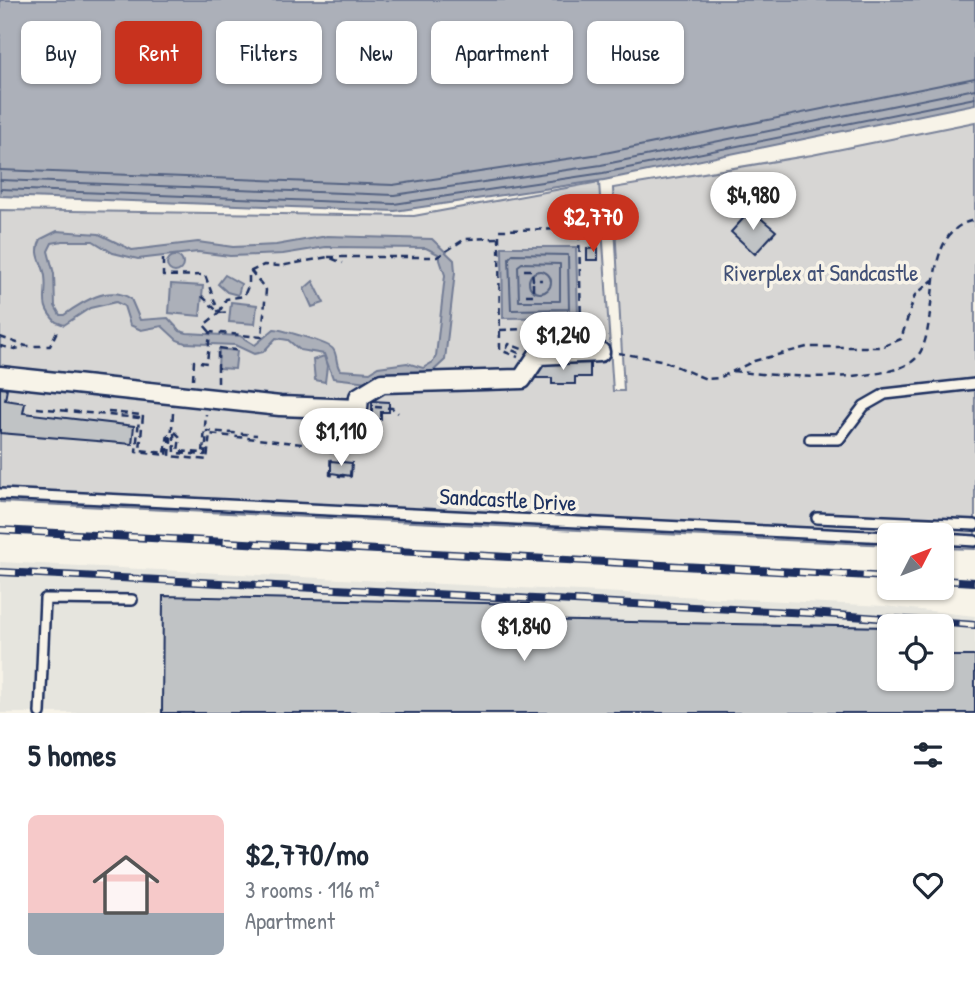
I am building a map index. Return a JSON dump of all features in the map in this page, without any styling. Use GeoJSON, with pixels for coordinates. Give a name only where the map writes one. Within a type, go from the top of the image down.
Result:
{"type":"FeatureCollection","features":[{"type":"Feature","properties":{"kind":"street"},"geometry":{"type":"LineString","coordinates":[[0,376],[280,406],[358,409],[359,397],[382,383],[522,379],[529,357],[600,352]]}},
{"type":"Feature","properties":{"kind":"lane"},"geometry":{"type":"LineString","coordinates":[[810,439],[839,439],[864,406],[885,394],[975,384]]}},
{"type":"Feature","properties":{"kind":"lane","name":"Sandcastle Drive"},"geometry":{"type":"LineString","coordinates":[[0,494],[877,536]]}},
{"type":"Feature","properties":{"kind":"lane"},"geometry":{"type":"LineString","coordinates":[[817,518],[975,525]]}},
{"type":"Feature","properties":{"kind":"lane"},"geometry":{"type":"LineString","coordinates":[[954,540],[975,541]]}},
{"type":"Feature","properties":{"kind":"lane"},"geometry":{"type":"LineString","coordinates":[[40,713],[45,599],[132,600]]}},
{"type":"Feature","properties":{"kind":"path"},"geometry":{"type":"LineString","coordinates":[[733,371],[766,376],[825,377],[904,367],[918,356],[927,327],[933,280],[950,237],[957,227],[975,220]]}},
{"type":"Feature","properties":{"kind":"path"},"geometry":{"type":"LineString","coordinates":[[500,330],[581,327],[579,229],[499,230],[500,350],[529,357]]}},
{"type":"Feature","properties":{"kind":"path"},"geometry":{"type":"LineString","coordinates":[[251,271],[266,290],[262,337],[210,332],[204,325],[219,313],[225,300],[244,296],[251,271],[258,266],[280,266],[330,257],[437,257],[465,239],[499,237]]}},
{"type":"Feature","properties":{"kind":"path"},"geometry":{"type":"LineString","coordinates":[[330,257],[331,250]]}},
{"type":"Feature","properties":{"kind":"path"},"geometry":{"type":"LineString","coordinates":[[330,257],[343,263]]}},
{"type":"Feature","properties":{"kind":"path"},"geometry":{"type":"LineString","coordinates":[[163,259],[163,276],[185,273],[205,275],[219,313]]}},
{"type":"Feature","properties":{"kind":"path"},"geometry":{"type":"LineString","coordinates":[[167,276],[168,269]]}},
{"type":"Feature","properties":{"kind":"path"},"geometry":{"type":"LineString","coordinates":[[524,270],[532,270],[533,280],[533,295],[526,295]]}},
{"type":"Feature","properties":{"kind":"path"},"geometry":{"type":"LineString","coordinates":[[533,280],[542,280]]}},
{"type":"Feature","properties":{"kind":"path"},"geometry":{"type":"LineString","coordinates":[[600,352],[636,354],[661,360],[706,379],[719,378],[754,361],[807,347],[888,346],[901,339],[915,295],[933,280]]}},
{"type":"Feature","properties":{"kind":"path"},"geometry":{"type":"LineString","coordinates":[[202,296],[219,313]]}},
{"type":"Feature","properties":{"kind":"path"},"geometry":{"type":"LineString","coordinates":[[219,313],[230,312]]}},
{"type":"Feature","properties":{"kind":"path"},"geometry":{"type":"LineString","coordinates":[[0,346],[15,349],[50,345],[58,329]]}},
{"type":"Feature","properties":{"kind":"path"},"geometry":{"type":"LineString","coordinates":[[192,383],[194,361],[207,363],[210,332]]}},
{"type":"Feature","properties":{"kind":"path"},"geometry":{"type":"LineString","coordinates":[[0,337],[26,346]]}},
{"type":"Feature","properties":{"kind":"path"},"geometry":{"type":"LineString","coordinates":[[509,344],[529,357],[507,348],[509,344]]}},
{"type":"Feature","properties":{"kind":"path"},"geometry":{"type":"LineString","coordinates":[[217,384],[218,348],[236,349]]}},
{"type":"Feature","properties":{"kind":"path"},"geometry":{"type":"LineString","coordinates":[[37,408],[139,418],[136,453],[167,455],[172,430]]}},
{"type":"Feature","properties":{"kind":"path"},"geometry":{"type":"LineString","coordinates":[[358,409],[392,408],[398,413]]}},
{"type":"Feature","properties":{"kind":"path"},"geometry":{"type":"LineString","coordinates":[[108,412],[143,415],[140,450],[165,453],[166,436],[172,430]]}},
{"type":"Feature","properties":{"kind":"path"},"geometry":{"type":"LineString","coordinates":[[172,430],[180,437],[178,451],[203,453],[206,414],[214,415]]}},
{"type":"Feature","properties":{"kind":"path"},"geometry":{"type":"LineString","coordinates":[[172,430],[176,436],[175,453],[205,455],[208,430],[257,435]]}},
{"type":"Feature","properties":{"kind":"path"},"geometry":{"type":"LineString","coordinates":[[172,430],[170,456],[208,460],[210,434],[331,447],[330,475],[349,477],[351,465]]}},
{"type":"Feature","properties":{"kind":"shaded area"},"geometry":{"type":"Polygon","coordinates":[[[0,562],[884,606],[975,616],[975,713],[0,713],[0,562]]]}},
{"type":"Feature","properties":{"kind":"green space","name":"Riverplex at Sandcastle"},"geometry":{"type":"Polygon","coordinates":[[[975,122],[975,549],[954,548],[954,523],[877,523],[877,544],[0,502],[0,210],[414,216],[599,182],[613,391],[624,391],[613,188],[812,155],[975,122]]]}},
{"type":"Feature","properties":{"kind":"water"},"geometry":{"type":"Polygon","coordinates":[[[0,0],[975,0],[975,104],[604,180],[395,211],[0,196],[0,0]]]}},
{"type":"Feature","properties":{"kind":"water"},"geometry":{"type":"Polygon","coordinates":[[[57,231],[99,234],[132,250],[198,242],[233,247],[276,245],[327,236],[432,239],[454,260],[445,360],[429,375],[403,373],[368,382],[333,378],[324,354],[300,350],[288,340],[276,338],[263,352],[254,354],[235,345],[185,343],[177,340],[162,326],[141,330],[130,325],[124,306],[116,302],[90,308],[64,325],[50,316],[45,305],[45,276],[38,254],[41,239],[57,231]],[[93,241],[52,243],[48,251],[54,274],[55,306],[60,315],[96,296],[114,293],[131,299],[140,320],[168,318],[180,331],[187,333],[240,336],[255,345],[274,329],[315,340],[333,349],[340,370],[370,372],[378,367],[407,363],[423,368],[433,362],[436,356],[445,275],[438,254],[426,248],[326,247],[283,254],[230,256],[198,252],[138,259],[113,253],[93,241]]]}},
{"type":"Feature","properties":{"kind":"water"},"geometry":{"type":"Polygon","coordinates":[[[502,247],[576,247],[578,317],[503,318],[502,247]]]}},
{"type":"Feature","properties":{"kind":"water"},"geometry":{"type":"Polygon","coordinates":[[[175,256],[181,258],[181,270],[175,272],[169,270],[167,264],[169,258],[175,256]]]}},
{"type":"Feature","properties":{"kind":"water"},"geometry":{"type":"Polygon","coordinates":[[[225,275],[241,284],[238,295],[227,292],[218,284],[225,275]]]}},
{"type":"Feature","properties":{"kind":"water"},"geometry":{"type":"Polygon","coordinates":[[[313,281],[324,303],[312,307],[304,289],[313,281]]]}},
{"type":"Feature","properties":{"kind":"water"},"geometry":{"type":"Polygon","coordinates":[[[171,284],[203,286],[200,316],[169,313],[171,284]]]}},
{"type":"Feature","properties":{"kind":"water"},"geometry":{"type":"Polygon","coordinates":[[[231,302],[257,305],[255,324],[229,322],[231,302]]]}},
{"type":"Feature","properties":{"kind":"water"},"geometry":{"type":"Polygon","coordinates":[[[219,349],[237,351],[235,369],[218,368],[219,349]]]}},
{"type":"Feature","properties":{"kind":"water"},"geometry":{"type":"Polygon","coordinates":[[[324,356],[327,366],[325,382],[315,380],[313,360],[324,356]]]}},
{"type":"Feature","properties":{"kind":"building"},"geometry":{"type":"Polygon","coordinates":[[[751,210],[776,231],[755,254],[731,232],[751,210]]]}},
{"type":"Feature","properties":{"kind":"building"},"geometry":{"type":"Polygon","coordinates":[[[598,248],[598,260],[587,260],[587,249],[598,248]]]}},
{"type":"Feature","properties":{"kind":"building"},"geometry":{"type":"Polygon","coordinates":[[[590,363],[590,377],[575,377],[575,384],[552,384],[552,378],[536,378],[537,364],[590,363]]]}},
{"type":"Feature","properties":{"kind":"building"},"geometry":{"type":"Polygon","coordinates":[[[0,388],[7,389],[5,400],[25,403],[23,413],[134,426],[132,444],[0,433],[0,388]]]}},
{"type":"Feature","properties":{"kind":"building"},"geometry":{"type":"Polygon","coordinates":[[[372,401],[389,402],[389,412],[381,412],[381,419],[372,419],[372,401]]]}},
{"type":"Feature","properties":{"kind":"building"},"geometry":{"type":"Polygon","coordinates":[[[331,461],[352,463],[351,476],[331,473],[331,461]]]}},
{"type":"Feature","properties":{"kind":"building"},"geometry":{"type":"Polygon","coordinates":[[[163,596],[529,604],[529,620],[877,627],[877,691],[954,691],[954,656],[975,656],[975,713],[162,713],[163,596]]]}},
{"type":"Feature","properties":{"kind":"railway"},"geometry":{"type":"LineString","coordinates":[[0,530],[877,576]]}},
{"type":"Feature","properties":{"kind":"railway"},"geometry":{"type":"LineString","coordinates":[[0,572],[810,613],[975,625]]}},
{"type":"Feature","properties":{"kind":"railway"},"geometry":{"type":"LineString","coordinates":[[954,581],[975,582]]}}]}
